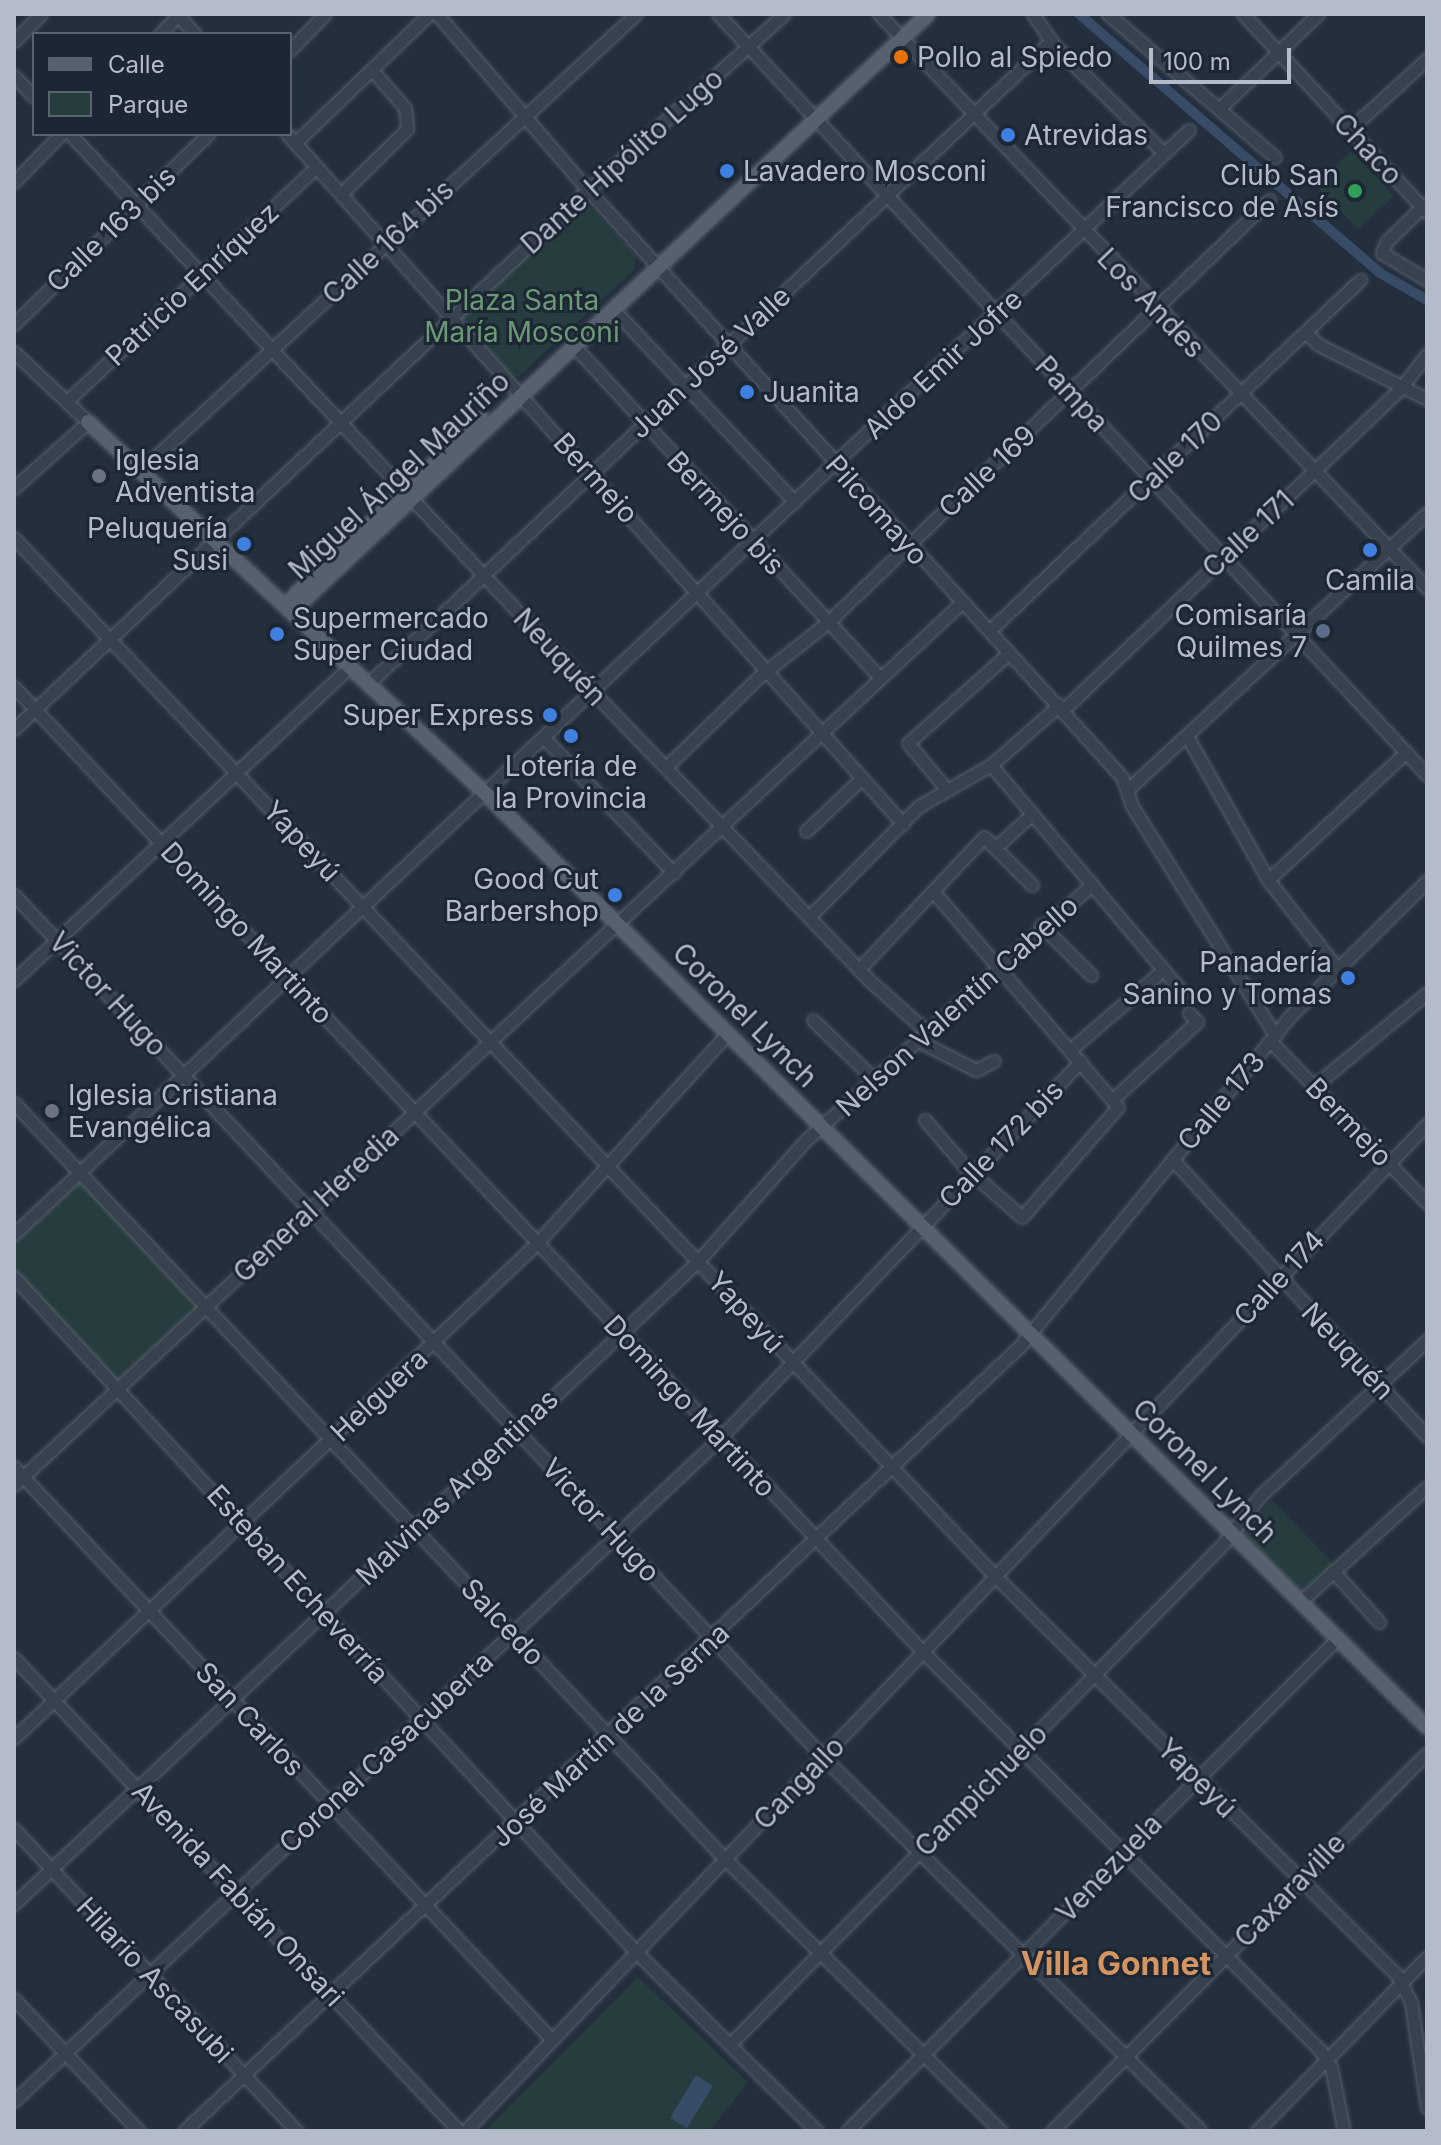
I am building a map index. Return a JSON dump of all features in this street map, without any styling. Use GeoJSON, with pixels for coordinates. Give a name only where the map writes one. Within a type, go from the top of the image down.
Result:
{"type":"FeatureCollection","features":[{"type":"Feature","properties":{"kind":"main road","name":"Miguel Ángel Mauriño"},"geometry":{"type":"LineString","coordinates":[[288,608],[303,601],[409,494],[812,118],[898,35],[914,14]]}},
{"type":"Feature","properties":{"kind":"main road","name":"Miguel Ángel Mauriño"},"geometry":{"type":"LineString","coordinates":[[898,35],[928,14]]}},
{"type":"Feature","properties":{"kind":"main road","name":"Miguel Ángel Mauriño"},"geometry":{"type":"LineString","coordinates":[[519,391],[574,346],[655,264]]}},
{"type":"Feature","properties":{"kind":"main road","name":"Coronel Lynch"},"geometry":{"type":"LineString","coordinates":[[88,422],[485,793],[1337,1639],[1425,1721]]}},
{"type":"Feature","properties":{"kind":"street"},"geometry":{"type":"LineString","coordinates":[[14,41],[41,14]]}},
{"type":"Feature","properties":{"kind":"street"},"geometry":{"type":"LineString","coordinates":[[162,32],[178,14],[193,32]]}},
{"type":"Feature","properties":{"kind":"street"},"geometry":{"type":"LineString","coordinates":[[292,48],[325,14]]}},
{"type":"Feature","properties":{"kind":"street"},"geometry":{"type":"LineString","coordinates":[[291,139],[372,70],[429,14]]}},
{"type":"Feature","properties":{"kind":"street","name":"Pilcomayo"},"geometry":{"type":"LineString","coordinates":[[437,14],[588,190],[961,603],[1061,707],[1127,790],[1132,806],[1272,1038]]}},
{"type":"Feature","properties":{"kind":"street","name":"Calle 164 bis"},"geometry":{"type":"LineString","coordinates":[[141,470],[636,14]]}},
{"type":"Feature","properties":{"kind":"street","name":"Pampa"},"geometry":{"type":"LineString","coordinates":[[718,14],[1427,775]]}},
{"type":"Feature","properties":{"kind":"street","name":"Dante Hipólito Lugo"},"geometry":{"type":"LineString","coordinates":[[14,729],[588,190],[784,14]]}},
{"type":"Feature","properties":{"kind":"street","name":"Los Andes"},"geometry":{"type":"LineString","coordinates":[[879,14],[1083,232],[1427,588]]}},
{"type":"Feature","properties":{"kind":"street"},"geometry":{"type":"LineString","coordinates":[[1033,14],[1051,41],[1164,153]]}},
{"type":"Feature","properties":{"kind":"street"},"geometry":{"type":"LineString","coordinates":[[1108,14],[1275,157]]}},
{"type":"Feature","properties":{"kind":"street","name":"Chaco"},"geometry":{"type":"LineString","coordinates":[[1243,14],[1425,208]]}},
{"type":"Feature","properties":{"kind":"street"},"geometry":{"type":"LineString","coordinates":[[1220,108],[1318,14]]}},
{"type":"Feature","properties":{"kind":"street","name":"Juan José Valle"},"geometry":{"type":"LineString","coordinates":[[369,683],[590,474],[687,387],[1051,41]]}},
{"type":"Feature","properties":{"kind":"street"},"geometry":{"type":"LineString","coordinates":[[1350,129],[1427,59]]}},
{"type":"Feature","properties":{"kind":"street"},"geometry":{"type":"LineString","coordinates":[[341,194],[407,129],[405,108],[372,70]]}},
{"type":"Feature","properties":{"kind":"street"},"geometry":{"type":"LineString","coordinates":[[14,76],[32,95]]}},
{"type":"Feature","properties":{"kind":"street","name":"Aldo Emir Jofre"},"geometry":{"type":"LineString","coordinates":[[14,1234],[182,1074],[545,739],[1189,130]]}},
{"type":"Feature","properties":{"kind":"street"},"geometry":{"type":"LineString","coordinates":[[14,182],[59,136]]}},
{"type":"Feature","properties":{"kind":"street","name":"Neuquén"},"geometry":{"type":"LineString","coordinates":[[72,136],[274,348],[482,575],[922,1036],[976,1070],[994,1061]]}},
{"type":"Feature","properties":{"kind":"street","name":"Calle 163 bis"},"geometry":{"type":"LineString","coordinates":[[14,324],[206,136]]}},
{"type":"Feature","properties":{"kind":"street","name":"Bermejo"},"geometry":{"type":"LineString","coordinates":[[291,139],[770,671],[903,824]]}},
{"type":"Feature","properties":{"kind":"street","name":"Patricio Enríquez"},"geometry":{"type":"LineString","coordinates":[[67,401],[204,276],[316,167]]}},
{"type":"Feature","properties":{"kind":"street","name":"Calle 169"},"geometry":{"type":"LineString","coordinates":[[666,767],[827,623],[1071,393],[1269,200]]}},
{"type":"Feature","properties":{"kind":"street"},"geometry":{"type":"LineString","coordinates":[[1425,208],[1386,242],[1382,253],[1427,280]]}},
{"type":"Feature","properties":{"kind":"street","name":"Calle 170"},"geometry":{"type":"LineString","coordinates":[[989,631],[1360,280]]}},
{"type":"Feature","properties":{"kind":"street"},"geometry":{"type":"LineString","coordinates":[[613,309],[795,502]]}},
{"type":"Feature","properties":{"kind":"street"},"geometry":{"type":"LineString","coordinates":[[1305,332],[1400,389],[1427,399]]}},
{"type":"Feature","properties":{"kind":"street","name":"Bermejo bis"},"geometry":{"type":"LineString","coordinates":[[574,346],[880,678]]}},
{"type":"Feature","properties":{"kind":"street","name":"Coronel Lynch"},"geometry":{"type":"LineString","coordinates":[[14,352],[88,422]]}},
{"type":"Feature","properties":{"kind":"street","name":"Calle 171"},"geometry":{"type":"LineString","coordinates":[[810,916],[903,824],[947,790],[991,765],[1061,707],[1400,389],[1427,354]]}},
{"type":"Feature","properties":{"kind":"street"},"geometry":{"type":"LineString","coordinates":[[14,488],[88,422]]}},
{"type":"Feature","properties":{"kind":"street"},"geometry":{"type":"LineString","coordinates":[[1127,790],[1188,738],[1427,513]]}},
{"type":"Feature","properties":{"kind":"street","name":"Yapeyú"},"geometry":{"type":"LineString","coordinates":[[14,538],[996,1577],[1402,1982],[1411,2003],[1427,2108]]}},
{"type":"Feature","properties":{"kind":"street"},"geometry":{"type":"LineString","coordinates":[[618,925],[961,603]]}},
{"type":"Feature","properties":{"kind":"street"},"geometry":{"type":"LineString","coordinates":[[947,790],[908,743],[1009,653]]}},
{"type":"Feature","properties":{"kind":"street"},"geometry":{"type":"LineString","coordinates":[[14,980],[351,666]]}},
{"type":"Feature","properties":{"kind":"street","name":"Domingo Martinto"},"geometry":{"type":"LineString","coordinates":[[14,687],[719,1439],[923,1652],[1327,2059]]}},
{"type":"Feature","properties":{"kind":"street"},"geometry":{"type":"LineString","coordinates":[[1188,738],[1268,880],[1337,968]]}},
{"type":"Feature","properties":{"kind":"street"},"geometry":{"type":"LineString","coordinates":[[545,739],[674,873]]}},
{"type":"Feature","properties":{"kind":"street"},"geometry":{"type":"LineString","coordinates":[[1268,880],[1406,752]]}},
{"type":"Feature","properties":{"kind":"street"},"geometry":{"type":"LineString","coordinates":[[991,765],[1183,993]]}},
{"type":"Feature","properties":{"kind":"street"},"geometry":{"type":"LineString","coordinates":[[806,831],[862,778]]}},
{"type":"Feature","properties":{"kind":"street"},"geometry":{"type":"LineString","coordinates":[[996,847],[1031,815]]}},
{"type":"Feature","properties":{"kind":"street"},"geometry":{"type":"LineString","coordinates":[[860,968],[984,837],[1032,885]]}},
{"type":"Feature","properties":{"kind":"street","name":"Calle 173"},"geometry":{"type":"LineString","coordinates":[[1030,1334],[1272,1038],[1337,968],[1427,881]]}},
{"type":"Feature","properties":{"kind":"street","name":"Nelson Valentín Cabello"},"geometry":{"type":"LineString","coordinates":[[821,1128],[877,1082],[1041,925],[1092,884]]}},
{"type":"Feature","properties":{"kind":"street"},"geometry":{"type":"LineString","coordinates":[[934,892],[1116,1103]]}},
{"type":"Feature","properties":{"kind":"street","name":"Victor Hugo"},"geometry":{"type":"LineString","coordinates":[[14,895],[824,1758],[1201,2131]]}},
{"type":"Feature","properties":{"kind":"street","name":"General Heredia"},"geometry":{"type":"LineString","coordinates":[[17,1476],[117,1389],[490,1040],[618,925]]}},
{"type":"Feature","properties":{"kind":"street"},"geometry":{"type":"LineString","coordinates":[[1041,925],[1091,975]]}},
{"type":"Feature","properties":{"kind":"street","name":"Calle 172 bis"},"geometry":{"type":"LineString","coordinates":[[1071,1049],[1163,970]]}},
{"type":"Feature","properties":{"kind":"street"},"geometry":{"type":"LineString","coordinates":[[1314,1086],[1427,993]]}},
{"type":"Feature","properties":{"kind":"street"},"geometry":{"type":"LineString","coordinates":[[925,1120],[973,1174],[1022,1217],[1116,1103],[1197,1022],[1189,1013]]}},
{"type":"Feature","properties":{"kind":"street"},"geometry":{"type":"LineString","coordinates":[[813,1020],[877,1082]]}},
{"type":"Feature","properties":{"kind":"street","name":"Helguera"},"geometry":{"type":"LineString","coordinates":[[14,1738],[434,1344],[536,1244],[726,1035]]}},
{"type":"Feature","properties":{"kind":"street","name":"Bermejo"},"geometry":{"type":"LineString","coordinates":[[1272,1038],[1427,1203]]}},
{"type":"Feature","properties":{"kind":"street","name":"Calle 172 bis"},"geometry":{"type":"LineString","coordinates":[[921,1227],[1081,1061]]}},
{"type":"Feature","properties":{"kind":"street","name":"Salcedo"},"geometry":{"type":"LineString","coordinates":[[14,1103],[725,1859],[1001,2131]]}},
{"type":"Feature","properties":{"kind":"street","name":"Calle 174"},"geometry":{"type":"LineString","coordinates":[[1131,1434],[1427,1124]]}},
{"type":"Feature","properties":{"kind":"street","name":"Malvinas Argentinas"},"geometry":{"type":"LineString","coordinates":[[14,1904],[699,1260],[821,1128]]}},
{"type":"Feature","properties":{"kind":"street","name":"Neuquén"},"geometry":{"type":"LineString","coordinates":[[1172,1159],[1427,1436]]}},
{"type":"Feature","properties":{"kind":"street","name":"Coronel Casacuberta"},"geometry":{"type":"LineString","coordinates":[[14,2101],[719,1439],[794,1365],[921,1227]]}},
{"type":"Feature","properties":{"kind":"street","name":"Esteban Echeverría"},"geometry":{"type":"LineString","coordinates":[[14,1277],[244,1523],[636,1952],[817,2131]]}},
{"type":"Feature","properties":{"kind":"street","name":"José Martín de la Serna"},"geometry":{"type":"LineString","coordinates":[[184,2131],[817,1541],[1030,1334]]}},
{"type":"Feature","properties":{"kind":"street","name":"Campichuelo"},"geometry":{"type":"LineString","coordinates":[[730,2044],[1095,1674],[1230,1533],[1260,1496],[1427,1340]]}},
{"type":"Feature","properties":{"kind":"street","name":"Cangallo"},"geometry":{"type":"LineString","coordinates":[[462,2131],[824,1758],[1131,1434]]}},
{"type":"Feature","properties":{"kind":"street","name":"San Carlos"},"geometry":{"type":"LineString","coordinates":[[17,1476],[150,1611],[552,2040]]}},
{"type":"Feature","properties":{"kind":"street"},"geometry":{"type":"LineString","coordinates":[[1300,1602],[1427,1487]]}},
{"type":"Feature","properties":{"kind":"street"},"geometry":{"type":"LineString","coordinates":[[1333,1571],[1379,1622]]}},
{"type":"Feature","properties":{"kind":"street","name":"Venezuela"},"geometry":{"type":"LineString","coordinates":[[847,2131],[1337,1639]]}},
{"type":"Feature","properties":{"kind":"street","name":"Avenida Fabián Onsari"},"geometry":{"type":"LineString","coordinates":[[14,1658],[462,2131]]}},
{"type":"Feature","properties":{"kind":"street","name":"Caxaraville"},"geometry":{"type":"LineString","coordinates":[[1052,2131],[1427,1753]]}},
{"type":"Feature","properties":{"kind":"street","name":"Hilario Ascasubi"},"geometry":{"type":"LineString","coordinates":[[14,1829],[297,2131]]}},
{"type":"Feature","properties":{"kind":"street"},"geometry":{"type":"LineString","coordinates":[[1257,2131],[1427,1957]]}},
{"type":"Feature","properties":{"kind":"street"},"geometry":{"type":"LineString","coordinates":[[14,1999],[139,2131]]}},
{"type":"Feature","properties":{"kind":"street"},"geometry":{"type":"LineString","coordinates":[[1327,2059],[1344,2131]]}},
{"type":"Feature","properties":{"kind":"green space","name":"Club San Francisco de Asís"},"geometry":{"type":"Polygon","coordinates":[[[1351,151],[1394,196],[1358,229],[1315,185],[1351,151]]]}},
{"type":"Feature","properties":{"kind":"green space","name":"Plaza Santa María Mosconi"},"geometry":{"type":"Polygon","coordinates":[[[586,203],[636,255],[635,269],[519,376],[512,377],[460,316],[586,203]]]}},
{"type":"Feature","properties":{"kind":"green space"},"geometry":{"type":"Polygon","coordinates":[[[80,1173],[205,1308],[117,1389],[14,1277],[14,1234],[80,1173]]]}},
{"type":"Feature","properties":{"kind":"green space"},"geometry":{"type":"Polygon","coordinates":[[[1272,1500],[1334,1564],[1303,1591],[1238,1533],[1272,1500]]]}},
{"type":"Feature","properties":{"kind":"green space"},"geometry":{"type":"Polygon","coordinates":[[[638,1977],[748,2082],[710,2131],[485,2131],[638,1977]]]}},
{"type":"Feature","properties":{"kind":"water"},"geometry":{"type":"Polygon","coordinates":[[[696,2075],[713,2086],[687,2128],[670,2118],[696,2075]]]}},
{"type":"Feature","properties":{"kind":"waterway"},"geometry":{"type":"LineString","coordinates":[[1079,14],[1380,273],[1427,300]]}},
{"type":"Feature","properties":{"kind":"place","name":"Pollo al Spiedo"},"geometry":{"type":"Point","coordinates":[901,57]}},
{"type":"Feature","properties":{"kind":"place","name":"Atrevidas"},"geometry":{"type":"Point","coordinates":[1008,135]}},
{"type":"Feature","properties":{"kind":"place","name":"Lavadero Mosconi"},"geometry":{"type":"Point","coordinates":[727,171]}},
{"type":"Feature","properties":{"kind":"place","name":"Club San Francisco de Asís"},"geometry":{"type":"Point","coordinates":[1355,191]}},
{"type":"Feature","properties":{"kind":"place","name":"Juanita"},"geometry":{"type":"Point","coordinates":[747,392]}},
{"type":"Feature","properties":{"kind":"place","name":"Iglesia Adventista"},"geometry":{"type":"Point","coordinates":[99,476]}},
{"type":"Feature","properties":{"kind":"place","name":"Peluquería Susi"},"geometry":{"type":"Point","coordinates":[244,544]}},
{"type":"Feature","properties":{"kind":"place","name":"Camila"},"geometry":{"type":"Point","coordinates":[1370,550]}},
{"type":"Feature","properties":{"kind":"place","name":"Comisaría Quilmes 7"},"geometry":{"type":"Point","coordinates":[1323,631]}},
{"type":"Feature","properties":{"kind":"place","name":"Supermercado Super Ciudad"},"geometry":{"type":"Point","coordinates":[277,634]}},
{"type":"Feature","properties":{"kind":"place","name":"Super Express"},"geometry":{"type":"Point","coordinates":[550,715]}},
{"type":"Feature","properties":{"kind":"place","name":"Lotería de la Provincia"},"geometry":{"type":"Point","coordinates":[571,736]}},
{"type":"Feature","properties":{"kind":"place","name":"Good Cut Barbershop"},"geometry":{"type":"Point","coordinates":[615,895]}},
{"type":"Feature","properties":{"kind":"place","name":"Panadería Sanino y Tomas"},"geometry":{"type":"Point","coordinates":[1348,978]}},
{"type":"Feature","properties":{"kind":"place","name":"Iglesia Cristiana Evangélica"},"geometry":{"type":"Point","coordinates":[52,1111]}},
{"type":"Feature","properties":{"kind":"district","name":"Villa Gonnet"},"geometry":{"type":"Point","coordinates":[1116,1964]}}]}
